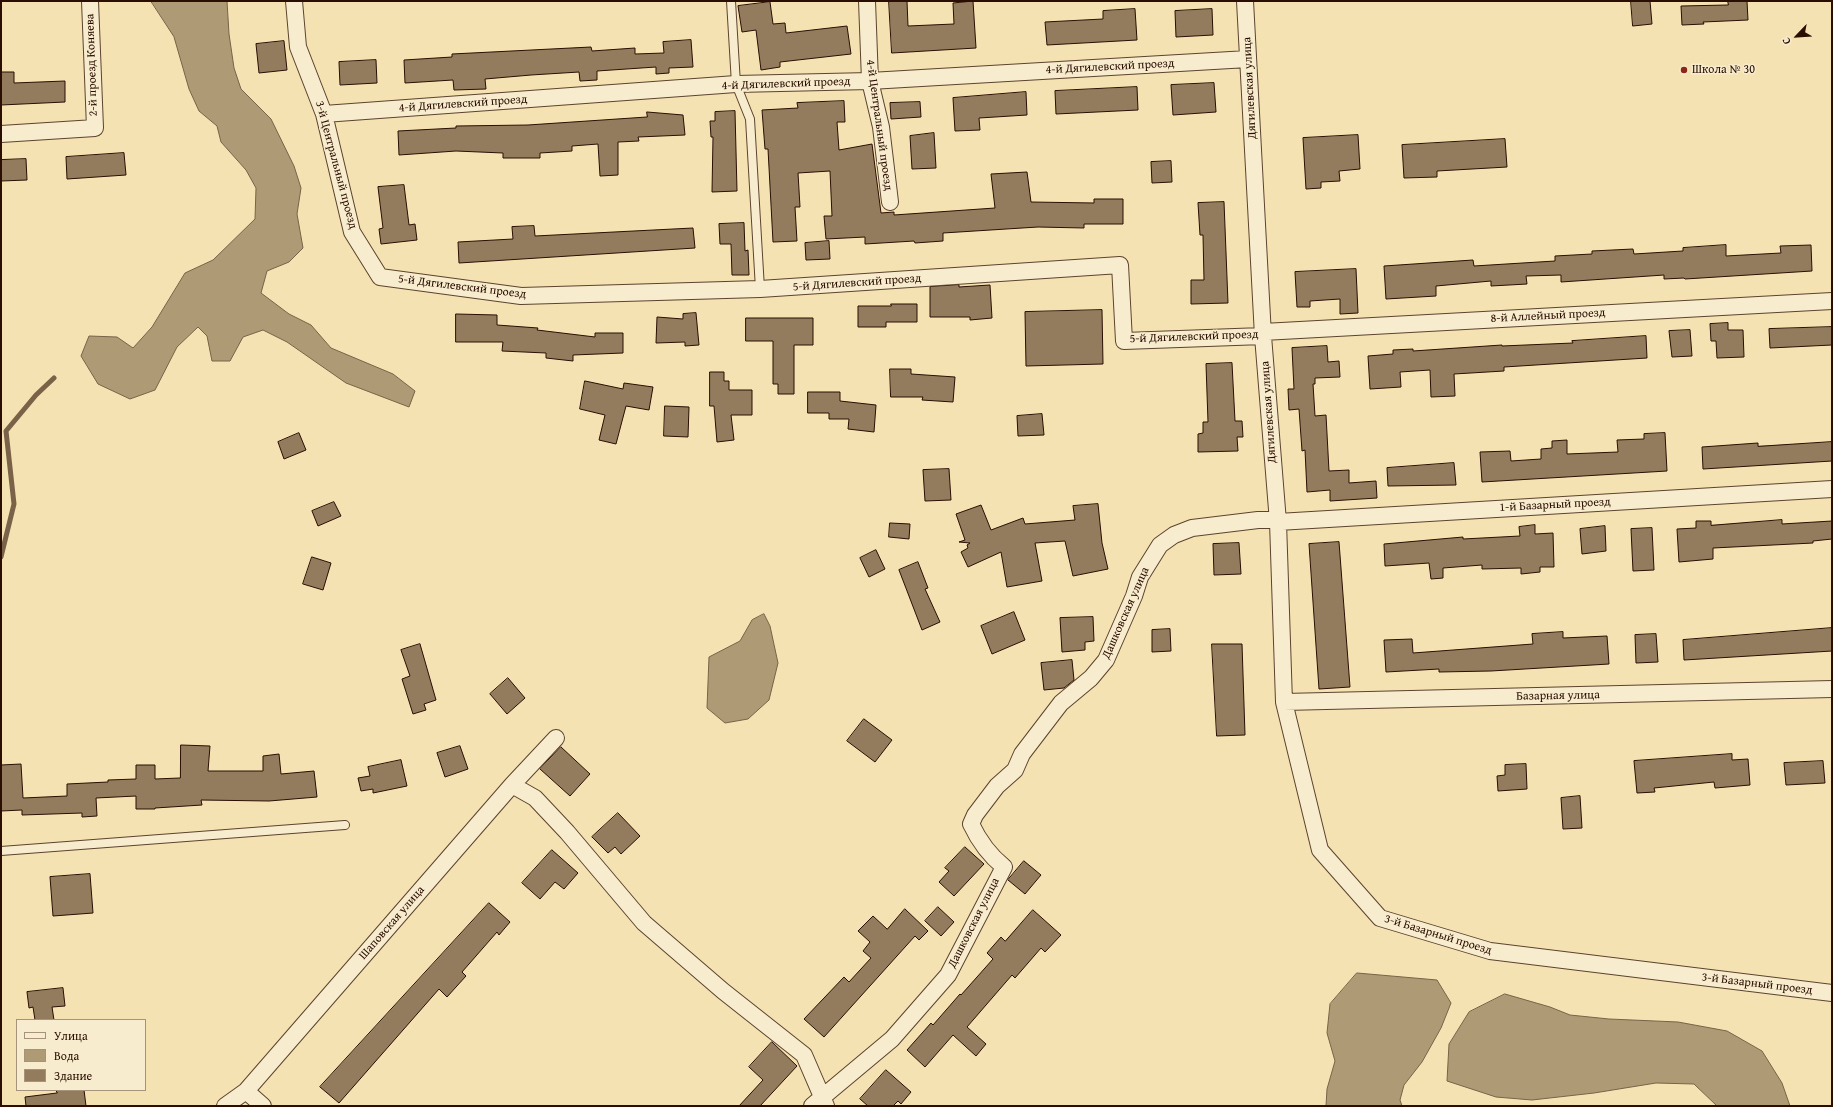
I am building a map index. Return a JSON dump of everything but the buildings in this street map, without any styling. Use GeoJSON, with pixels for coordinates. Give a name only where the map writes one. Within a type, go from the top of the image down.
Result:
{"type":"FeatureCollection","features":[{"type":"Feature","properties":{"kind":"street","name":"2-й проезд Коняева"},"geometry":{"type":"LineString","coordinates":[[1,134],[95,128],[90,1]]}},
{"type":"Feature","properties":{"kind":"street","name":"3-й Центральный проезд"},"geometry":{"type":"LineString","coordinates":[[294,1],[298,47],[324,114],[352,232],[380,278]]}},
{"type":"Feature","properties":{"kind":"street","name":"4-й Центральный проезд"},"geometry":{"type":"LineString","coordinates":[[867,1],[870,81],[881,127],[890,202]]}},
{"type":"Feature","properties":{"kind":"street","name":"Дягилевская улица"},"geometry":{"type":"LineString","coordinates":[[1245,1],[1263,334],[1278,522],[1284,702]]}},
{"type":"Feature","properties":{"kind":"street","name":"4-й Дягилевский проезд"},"geometry":{"type":"LineString","coordinates":[[324,114],[736,84],[870,81],[1248,59]]}},
{"type":"Feature","properties":{"kind":"street","name":"5-й Дягилевский проезд"},"geometry":{"type":"LineString","coordinates":[[380,278],[521,296],[760,289],[1120,265],[1124,341],[1263,334]]}},
{"type":"Feature","properties":{"kind":"street","name":"8-й Аллейный проезд"},"geometry":{"type":"LineString","coordinates":[[1263,334],[1832,301]]}},
{"type":"Feature","properties":{"kind":"street","name":"1-й Базарный проезд"},"geometry":{"type":"LineString","coordinates":[[1278,522],[1832,489]]}},
{"type":"Feature","properties":{"kind":"street","name":"Дашковская улица"},"geometry":{"type":"LineString","coordinates":[[820,1103],[892,1039],[948,975],[1004,867],[992,858],[977,836],[971,824],[975,815],[1002,779],[1015,770],[1022,754],[1062,703],[1091,678],[1106,660],[1134,596],[1140,577],[1160,545],[1174,535],[1192,528],[1258,520],[1271,520],[1278,522]]}},
{"type":"Feature","properties":{"kind":"street","name":"Базарная улица"},"geometry":{"type":"LineString","coordinates":[[1284,702],[1832,689]]}},
{"type":"Feature","properties":{"kind":"street","name":"3-й Базарный проезд"},"geometry":{"type":"LineString","coordinates":[[1284,702],[1320,850],[1380,918],[1490,951],[1832,993]]}},
{"type":"Feature","properties":{"kind":"street","name":"Шаповская улица"},"geometry":{"type":"LineString","coordinates":[[225,1106],[246,1091],[512,785],[556,738]]}},
{"type":"Feature","properties":{"kind":"street"},"geometry":{"type":"LineString","coordinates":[[512,785],[535,798],[567,832],[644,923],[723,991],[804,1055],[820,1103]]}},
{"type":"Feature","properties":{"kind":"street"},"geometry":{"type":"LineString","coordinates":[[246,1091],[263,1106]]}},
{"type":"Feature","properties":{"kind":"lane"},"geometry":{"type":"LineString","coordinates":[[731,1],[736,84],[750,119],[760,289]]}},
{"type":"Feature","properties":{"kind":"lane"},"geometry":{"type":"LineString","coordinates":[[1,851],[345,825]]}},
{"type":"Feature","properties":{"kind":"water"},"geometry":{"type":"Polygon","coordinates":[[[151,1],[227,1],[229,34],[234,68],[241,89],[271,119],[294,166],[301,188],[297,214],[303,248],[289,262],[267,271],[261,293],[289,314],[311,325],[331,348],[393,374],[415,391],[409,407],[346,383],[287,342],[263,330],[243,337],[230,361],[212,361],[207,336],[198,327],[177,347],[155,390],[130,399],[98,384],[81,356],[89,336],[117,337],[133,348],[152,327],[185,273],[213,260],[255,219],[256,188],[246,170],[221,142],[217,126],[199,111],[189,89],[174,37],[151,1]]]}},
{"type":"Feature","properties":{"kind":"water"},"geometry":{"type":"Polygon","coordinates":[[[764,614],[770,626],[778,663],[769,700],[748,719],[725,723],[707,708],[709,657],[740,641],[752,620],[764,614]]]}},
{"type":"Feature","properties":{"kind":"water"},"geometry":{"type":"Polygon","coordinates":[[[1357,973],[1437,980],[1451,1003],[1441,1028],[1422,1062],[1404,1085],[1400,1100],[1402,1106],[1326,1106],[1327,1089],[1335,1061],[1327,1033],[1330,1004],[1357,973]]]}},
{"type":"Feature","properties":{"kind":"water"},"geometry":{"type":"Polygon","coordinates":[[[1505,994],[1550,1007],[1570,1015],[1609,1019],[1678,1022],[1727,1031],[1762,1051],[1782,1083],[1790,1106],[1717,1106],[1694,1084],[1656,1083],[1594,1093],[1532,1100],[1496,1097],[1447,1081],[1449,1044],[1469,1012],[1505,994]]]}},
{"type":"Feature","properties":{"kind":"waterway"},"geometry":{"type":"LineString","coordinates":[[1,557],[14,504],[6,431],[36,395],[54,378]]}},
{"type":"Feature","properties":{"kind":"place","name":"Школа № 30"},"geometry":{"type":"Point","coordinates":[1684,70]}}]}
